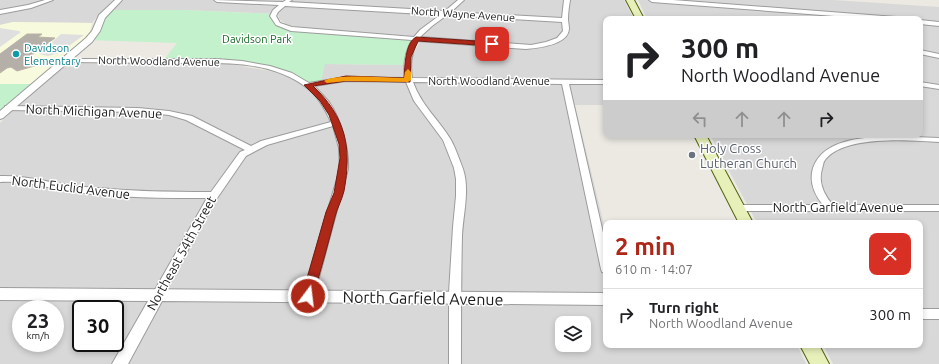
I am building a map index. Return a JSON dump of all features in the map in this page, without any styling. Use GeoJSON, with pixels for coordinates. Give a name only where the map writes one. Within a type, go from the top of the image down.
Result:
{"type":"FeatureCollection","features":[{"type":"Feature","properties":{"kind":"main road"},"geometry":{"type":"LineString","coordinates":[[630,0],[638,16]]}},
{"type":"Feature","properties":{"kind":"main road"},"geometry":{"type":"LineString","coordinates":[[702,138],[744,220]]}},
{"type":"Feature","properties":{"kind":"main road"},"geometry":{"type":"LineString","coordinates":[[812,348],[820,364]]}},
{"type":"Feature","properties":{"kind":"street"},"geometry":{"type":"LineString","coordinates":[[0,12],[29,8],[50,0]]}},
{"type":"Feature","properties":{"kind":"street"},"geometry":{"type":"LineString","coordinates":[[0,116],[89,40],[102,17],[119,0]]}},
{"type":"Feature","properties":{"kind":"street","name":"North Wayne Avenue"},"geometry":{"type":"LineString","coordinates":[[217,0],[287,2],[564,20]]}},
{"type":"Feature","properties":{"kind":"street"},"geometry":{"type":"LineString","coordinates":[[455,364],[456,298],[461,189],[458,169],[446,138],[420,107],[413,94],[408,80],[408,57],[416,39],[429,23],[447,13],[462,0]]}},
{"type":"Feature","properties":{"kind":"street"},"geometry":{"type":"LineString","coordinates":[[287,2],[275,11],[274,16],[278,24],[291,29],[522,46],[544,44],[557,39],[564,34],[566,30],[564,20],[567,0]]}},
{"type":"Feature","properties":{"kind":"street"},"geometry":{"type":"LineString","coordinates":[[652,0],[857,16]]}},
{"type":"Feature","properties":{"kind":"street"},"geometry":{"type":"LineString","coordinates":[[923,22],[939,24]]}},
{"type":"Feature","properties":{"kind":"street"},"geometry":{"type":"LineString","coordinates":[[923,53],[939,56]]}},
{"type":"Feature","properties":{"kind":"street","name":"North Woodland Avenue"},"geometry":{"type":"LineString","coordinates":[[66,60],[234,62],[290,74],[308,85],[346,79],[603,82]]}},
{"type":"Feature","properties":{"kind":"street"},"geometry":{"type":"LineString","coordinates":[[565,81],[603,255]]}},
{"type":"Feature","properties":{"kind":"street"},"geometry":{"type":"LineString","coordinates":[[923,84],[939,87]]}},
{"type":"Feature","properties":{"kind":"street"},"geometry":{"type":"LineString","coordinates":[[308,85],[323,100],[336,123],[343,144],[344,158],[342,181],[308,296]]}},
{"type":"Feature","properties":{"kind":"street","name":"North Michigan Avenue"},"geometry":{"type":"LineString","coordinates":[[8,108],[138,110],[169,113],[189,118],[250,149]]}},
{"type":"Feature","properties":{"kind":"street"},"geometry":{"type":"LineString","coordinates":[[250,149],[264,143],[336,123]]}},
{"type":"Feature","properties":{"kind":"street"},"geometry":{"type":"LineString","coordinates":[[830,207],[820,193],[816,178],[817,166],[825,153],[843,145],[862,141],[896,138]]}},
{"type":"Feature","properties":{"kind":"street"},"geometry":{"type":"LineString","coordinates":[[918,138],[939,140]]}},
{"type":"Feature","properties":{"kind":"street","name":"Northeast 54th Street"},"geometry":{"type":"LineString","coordinates":[[120,364],[196,222],[240,157],[250,149]]}},
{"type":"Feature","properties":{"kind":"street","name":"North Euclid Avenue"},"geometry":{"type":"LineString","coordinates":[[0,179],[26,178],[73,188],[141,195],[214,195]]}},
{"type":"Feature","properties":{"kind":"street","name":"North Garfield Avenue"},"geometry":{"type":"LineString","coordinates":[[738,208],[939,208]]}},
{"type":"Feature","properties":{"kind":"street","name":"North Garfield Avenue"},"geometry":{"type":"LineString","coordinates":[[0,294],[603,299]]}},
{"type":"Feature","properties":{"kind":"street"},"geometry":{"type":"LineString","coordinates":[[923,314],[939,314]]}},
{"type":"Feature","properties":{"kind":"shaded area"},"geometry":{"type":"Polygon","coordinates":[[[0,0],[624,0],[632,16],[603,16],[603,105],[575,105],[603,221],[603,348],[798,348],[806,364],[0,364],[0,123],[23,100],[66,62],[230,64],[280,73],[292,79],[325,64],[413,65],[412,56],[423,37],[300,28],[286,24],[279,19],[278,14],[183,10],[102,11],[92,23],[13,22],[0,25],[0,0]]]}},
{"type":"Feature","properties":{"kind":"shaded area"},"geometry":{"type":"Polygon","coordinates":[[[638,0],[833,0],[939,7],[939,364],[833,364],[825,348],[923,348],[923,220],[755,220],[712,138],[923,138],[923,16],[646,16],[638,0]]]}},
{"type":"Feature","properties":{"kind":"shaded area"},"geometry":{"type":"Polygon","coordinates":[[[13,22],[92,23],[89,35],[84,42],[32,84],[0,84],[0,25],[13,22]]]}},
{"type":"Feature","properties":{"kind":"shaded area"},"geometry":{"type":"Polygon","coordinates":[[[0,28],[19,31],[21,32],[0,47],[0,28]]]}},
{"type":"Feature","properties":{"kind":"shaded area"},"geometry":{"type":"Polygon","coordinates":[[[61,34],[84,35],[59,53],[48,56],[39,54],[61,34]]]}},
{"type":"Feature","properties":{"kind":"green space","name":"Davidson Park"},"geometry":{"type":"Polygon","coordinates":[[[109,10],[183,10],[274,14],[274,19],[286,27],[416,39],[408,65],[325,64],[321,82],[308,85],[276,69],[233,62],[163,61],[177,43],[89,40],[109,10]]]}},
{"type":"Feature","properties":{"kind":"green space"},"geometry":{"type":"Polygon","coordinates":[[[0,84],[32,84],[0,110],[0,84]]]}},
{"type":"Feature","properties":{"kind":"building","name":"Davidson Elementary"},"geometry":{"type":"Polygon","coordinates":[[[27,34],[42,34],[38,37],[55,38],[29,57],[41,64],[17,71],[11,67],[0,73],[0,54],[27,34]]]}},
{"type":"Feature","properties":{"kind":"slow traffic"},"geometry":{"type":"LineString","coordinates":[[327,81],[338,79],[408,80],[408,72]]}},
{"type":"Feature","properties":{"kind":"place","name":"Davidson Elementary"},"geometry":{"type":"Point","coordinates":[16,54]}},
{"type":"Feature","properties":{"kind":"place","name":"Holy Cross Lutheran Church"},"geometry":{"type":"Point","coordinates":[692,155]}},
{"type":"Feature","properties":{"kind":"route"},"geometry":{"type":"LineString","coordinates":[[308,296],[331,212],[339,193],[344,169],[343,144],[333,115],[323,100],[308,85],[338,79],[408,80],[408,57],[416,39],[492,44]]}}]}
